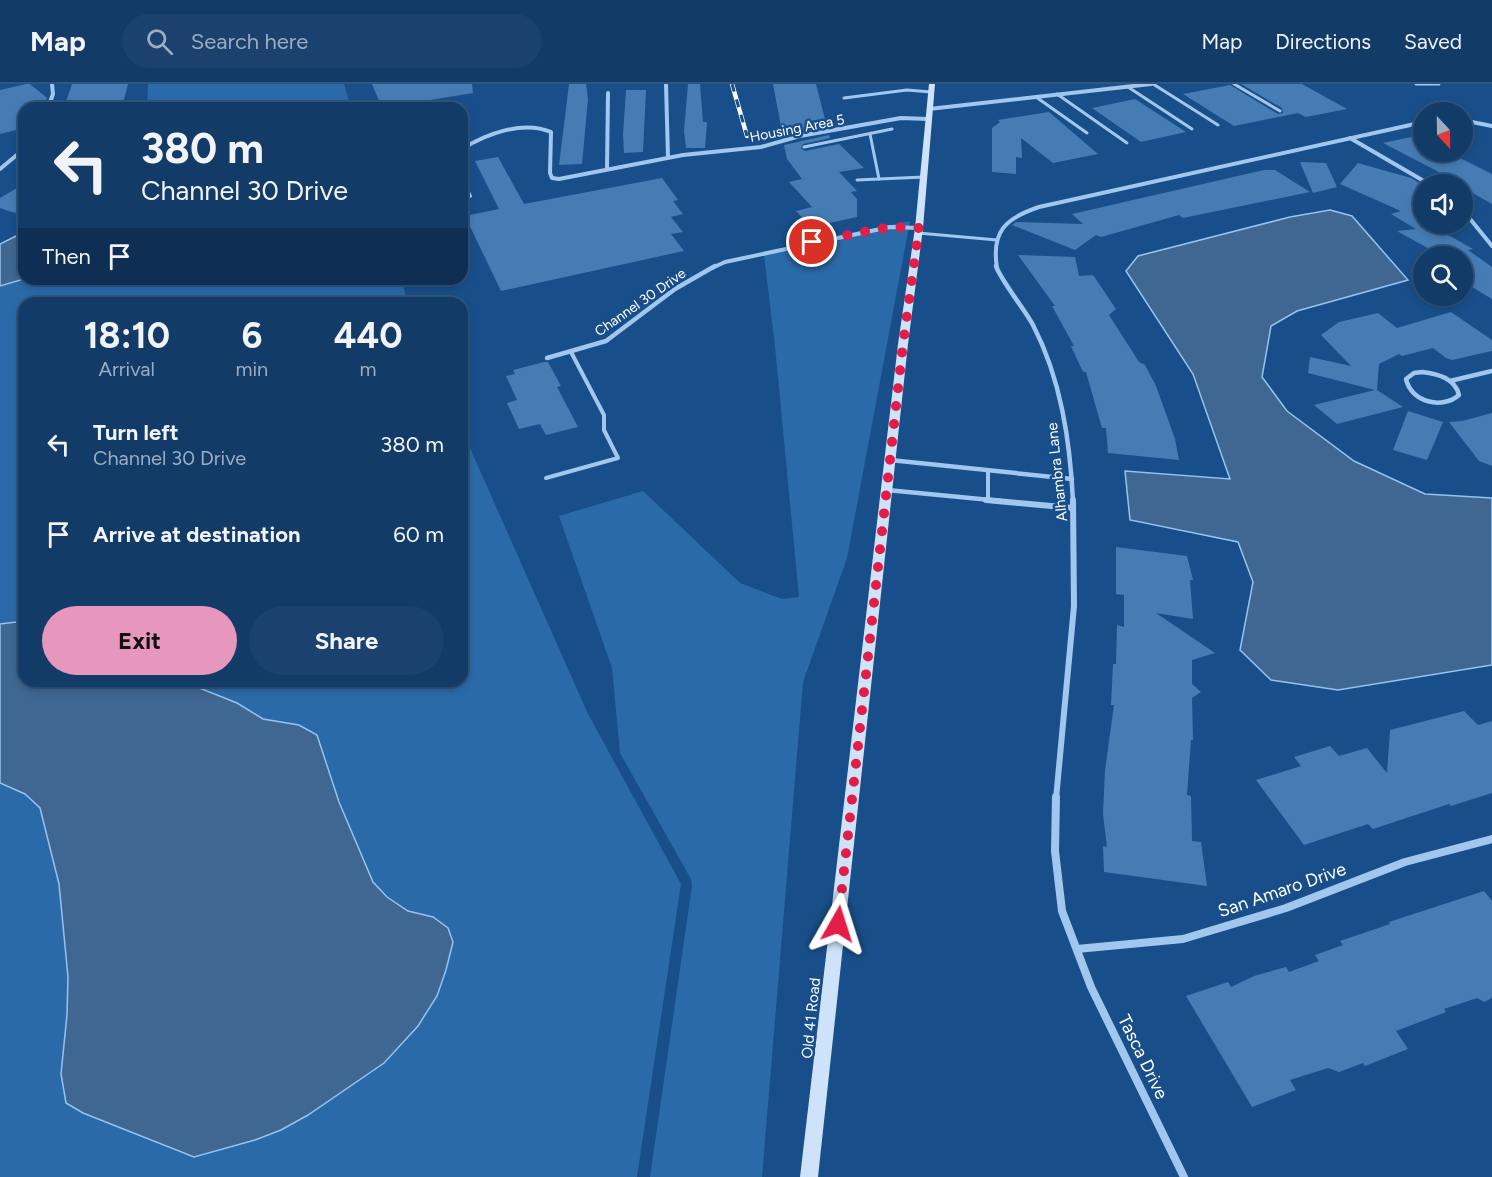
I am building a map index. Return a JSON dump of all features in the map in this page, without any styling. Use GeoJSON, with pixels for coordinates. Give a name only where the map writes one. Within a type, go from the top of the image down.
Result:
{"type":"FeatureCollection","features":[{"type":"Feature","properties":{"kind":"street"},"geometry":{"type":"LineString","coordinates":[[50,102],[53,94],[52,84]]}},
{"type":"Feature","properties":{"kind":"street"},"geometry":{"type":"LineString","coordinates":[[666,84],[669,157]]}},
{"type":"Feature","properties":{"kind":"street"},"geometry":{"type":"LineString","coordinates":[[929,110],[1152,84]]}},
{"type":"Feature","properties":{"kind":"street","name":"Old 41 Road"},"geometry":{"type":"LineString","coordinates":[[809,1177],[886,490],[919,230],[932,88]]}},
{"type":"Feature","properties":{"kind":"street"},"geometry":{"type":"LineString","coordinates":[[607,169],[608,93]]}},
{"type":"Feature","properties":{"kind":"street","name":"Housing Area 5"},"geometry":{"type":"LineString","coordinates":[[468,146],[497,134],[539,127],[551,132],[549,172],[552,178],[559,179],[669,157],[761,147],[800,136],[901,118],[928,119]]}},
{"type":"Feature","properties":{"kind":"street"},"geometry":{"type":"LineString","coordinates":[[1473,122],[1492,126]]}},
{"type":"Feature","properties":{"kind":"street"},"geometry":{"type":"LineString","coordinates":[[996,240],[1002,229],[1018,214],[1039,207],[1413,124]]}},
{"type":"Feature","properties":{"kind":"street"},"geometry":{"type":"LineString","coordinates":[[1349,138],[1413,175]]}},
{"type":"Feature","properties":{"kind":"street"},"geometry":{"type":"LineString","coordinates":[[0,169],[18,154]]}},
{"type":"Feature","properties":{"kind":"street"},"geometry":{"type":"LineString","coordinates":[[468,192],[470,196]]}},
{"type":"Feature","properties":{"kind":"street"},"geometry":{"type":"LineString","coordinates":[[1473,223],[1492,246]]}},
{"type":"Feature","properties":{"kind":"street","name":"Channel 30 Drive"},"geometry":{"type":"LineString","coordinates":[[547,358],[606,340],[675,289],[700,273],[725,262],[880,229],[919,230]]}},
{"type":"Feature","properties":{"kind":"street","name":"Alhambra Lane"},"geometry":{"type":"LineString","coordinates":[[996,240],[994,252],[997,270],[1034,327],[1056,384],[1067,430],[1072,478],[1074,606],[1056,787],[1055,851],[1062,911],[1077,949]]}},
{"type":"Feature","properties":{"kind":"street"},"geometry":{"type":"LineString","coordinates":[[1450,381],[1459,390],[1459,395],[1449,402],[1441,403],[1415,394],[1409,389],[1406,379],[1414,373],[1422,372],[1450,381],[1492,371]]}},
{"type":"Feature","properties":{"kind":"street"},"geometry":{"type":"LineString","coordinates":[[890,460],[1072,478]]}},
{"type":"Feature","properties":{"kind":"street"},"geometry":{"type":"LineString","coordinates":[[886,490],[1073,508]]}},
{"type":"Feature","properties":{"kind":"street","name":"San Amaro Drive"},"geometry":{"type":"LineString","coordinates":[[1077,949],[1183,939],[1286,908],[1405,862],[1492,839]]}},
{"type":"Feature","properties":{"kind":"street","name":"Tasca Drive"},"geometry":{"type":"LineString","coordinates":[[1077,949],[1091,987],[1184,1177]]}},
{"type":"Feature","properties":{"kind":"lane"},"geometry":{"type":"LineString","coordinates":[[1152,84],[1218,125]]}},
{"type":"Feature","properties":{"kind":"lane"},"geometry":{"type":"LineString","coordinates":[[1234,84],[1280,111]]}},
{"type":"Feature","properties":{"kind":"lane"},"geometry":{"type":"LineString","coordinates":[[1416,84],[1439,84]]}},
{"type":"Feature","properties":{"kind":"lane"},"geometry":{"type":"LineString","coordinates":[[1128,87],[1192,129]]}},
{"type":"Feature","properties":{"kind":"lane"},"geometry":{"type":"LineString","coordinates":[[844,98],[932,88]]}},
{"type":"Feature","properties":{"kind":"lane"},"geometry":{"type":"LineString","coordinates":[[1057,94],[1127,143]]}},
{"type":"Feature","properties":{"kind":"lane"},"geometry":{"type":"LineString","coordinates":[[1036,97],[1087,133]]}},
{"type":"Feature","properties":{"kind":"lane"},"geometry":{"type":"LineString","coordinates":[[804,147],[892,129]]}},
{"type":"Feature","properties":{"kind":"lane"},"geometry":{"type":"LineString","coordinates":[[870,134],[879,178]]}},
{"type":"Feature","properties":{"kind":"lane"},"geometry":{"type":"LineString","coordinates":[[857,180],[879,178],[924,181]]}},
{"type":"Feature","properties":{"kind":"lane"},"geometry":{"type":"LineString","coordinates":[[919,230],[996,240]]}},
{"type":"Feature","properties":{"kind":"lane"},"geometry":{"type":"LineString","coordinates":[[546,478],[618,458],[604,430],[604,415],[571,352]]}},
{"type":"Feature","properties":{"kind":"lane"},"geometry":{"type":"LineString","coordinates":[[988,470],[988,500]]}},
{"type":"Feature","properties":{"kind":"shaded area"},"geometry":{"type":"Polygon","coordinates":[[[148,84],[344,84],[349,102],[147,102],[148,84]]]}},
{"type":"Feature","properties":{"kind":"shaded area"},"geometry":{"type":"Polygon","coordinates":[[[1330,210],[1352,216],[1408,280],[1297,311],[1271,326],[1262,377],[1287,411],[1354,461],[1425,494],[1492,498],[1492,665],[1338,690],[1271,680],[1240,650],[1253,582],[1238,542],[1130,520],[1125,471],[1230,479],[1193,374],[1126,271],[1138,256],[1290,217],[1330,210]]]}},
{"type":"Feature","properties":{"kind":"shaded area"},"geometry":{"type":"Polygon","coordinates":[[[910,221],[847,558],[803,682],[762,1177],[650,1177],[692,886],[691,879],[620,753],[612,668],[559,516],[643,491],[740,583],[782,599],[799,597],[764,255],[807,242],[910,221]]]}},
{"type":"Feature","properties":{"kind":"shaded area"},"geometry":{"type":"Polygon","coordinates":[[[18,235],[18,281],[0,286],[0,244],[18,235]]]}},
{"type":"Feature","properties":{"kind":"shaded area"},"geometry":{"type":"Polygon","coordinates":[[[18,281],[18,285],[403,285],[406,297],[18,297],[18,687],[468,687],[468,444],[588,714],[681,884],[637,1177],[0,1177],[0,286],[18,281]]]}},
{"type":"Feature","properties":{"kind":"shaded area"},"geometry":{"type":"Polygon","coordinates":[[[18,622],[18,687],[197,687],[237,703],[263,719],[299,725],[317,735],[339,802],[373,882],[387,897],[408,911],[433,917],[448,928],[453,942],[437,996],[418,1026],[384,1063],[308,1115],[281,1130],[255,1140],[194,1157],[83,1113],[66,1103],[61,1074],[68,977],[59,884],[40,808],[25,794],[0,783],[0,624],[18,622]]]}},
{"type":"Feature","properties":{"kind":"building"},"geometry":{"type":"Polygon","coordinates":[[[30,84],[47,98],[46,102],[18,102],[18,128],[0,134],[0,90],[30,84]]]}},
{"type":"Feature","properties":{"kind":"building"},"geometry":{"type":"Polygon","coordinates":[[[72,84],[128,84],[123,102],[66,102],[72,84]]]}},
{"type":"Feature","properties":{"kind":"building"},"geometry":{"type":"Polygon","coordinates":[[[372,84],[472,84],[473,93],[418,102],[380,102],[372,84]]]}},
{"type":"Feature","properties":{"kind":"building"},"geometry":{"type":"Polygon","coordinates":[[[569,84],[586,84],[588,99],[582,164],[559,165],[569,84]]]}},
{"type":"Feature","properties":{"kind":"building"},"geometry":{"type":"Polygon","coordinates":[[[688,84],[700,84],[703,122],[707,122],[705,148],[686,148],[684,131],[688,84]]]}},
{"type":"Feature","properties":{"kind":"building"},"geometry":{"type":"Polygon","coordinates":[[[773,84],[816,84],[827,127],[783,137],[773,84]]]}},
{"type":"Feature","properties":{"kind":"building"},"geometry":{"type":"Polygon","coordinates":[[[1241,84],[1302,84],[1347,109],[1306,117],[1298,113],[1234,126],[1183,94],[1230,85],[1278,114],[1283,113],[1282,108],[1241,84]]]}},
{"type":"Feature","properties":{"kind":"building"},"geometry":{"type":"Polygon","coordinates":[[[626,90],[646,90],[643,152],[624,153],[626,90]]]}},
{"type":"Feature","properties":{"kind":"building"},"geometry":{"type":"Polygon","coordinates":[[[1135,99],[1186,132],[1141,142],[1092,108],[1135,99]]]}},
{"type":"Feature","properties":{"kind":"building"},"geometry":{"type":"Polygon","coordinates":[[[1049,112],[1098,154],[1053,163],[1021,138],[1022,158],[1016,157],[1016,174],[992,172],[992,128],[1000,122],[998,120],[1049,112]]]}},
{"type":"Feature","properties":{"kind":"building"},"geometry":{"type":"Polygon","coordinates":[[[829,135],[830,138],[803,144],[801,148],[805,151],[839,144],[864,168],[839,172],[857,191],[851,192],[857,199],[857,217],[811,227],[796,211],[812,207],[789,182],[802,179],[787,159],[784,145],[829,135]]]}},
{"type":"Feature","properties":{"kind":"building"},"geometry":{"type":"Polygon","coordinates":[[[1413,137],[1413,159],[1383,143],[1413,137]]]}},
{"type":"Feature","properties":{"kind":"building"},"geometry":{"type":"Polygon","coordinates":[[[498,157],[524,204],[662,178],[678,200],[673,201],[683,214],[671,217],[683,232],[671,234],[684,251],[501,291],[468,222],[468,215],[499,209],[475,161],[498,157]]]}},
{"type":"Feature","properties":{"kind":"building"},"geometry":{"type":"Polygon","coordinates":[[[1300,162],[1326,163],[1337,187],[1313,193],[1300,162]]]}},
{"type":"Feature","properties":{"kind":"building"},"geometry":{"type":"Polygon","coordinates":[[[1420,162],[1468,162],[1492,174],[1492,204],[1473,193],[1473,174],[1443,174],[1420,162]]]}},
{"type":"Feature","properties":{"kind":"building"},"geometry":{"type":"Polygon","coordinates":[[[1358,163],[1411,178],[1413,179],[1413,227],[1391,214],[1401,211],[1340,184],[1358,163]]]}},
{"type":"Feature","properties":{"kind":"building"},"geometry":{"type":"Polygon","coordinates":[[[1264,170],[1275,170],[1310,192],[1183,218],[1179,215],[1101,237],[1096,235],[1075,250],[1012,225],[1016,222],[1083,224],[1072,214],[1264,170]]]}},
{"type":"Feature","properties":{"kind":"building"},"geometry":{"type":"Polygon","coordinates":[[[18,188],[18,211],[15,213],[0,208],[0,198],[18,188]]]}},
{"type":"Feature","properties":{"kind":"building"},"geometry":{"type":"Polygon","coordinates":[[[1413,229],[1413,234],[1446,234],[1468,246],[1424,246],[1397,231],[1413,229]]]}},
{"type":"Feature","properties":{"kind":"building"},"geometry":{"type":"Polygon","coordinates":[[[1473,254],[1492,267],[1492,299],[1473,288],[1473,254]]]}},
{"type":"Feature","properties":{"kind":"building"},"geometry":{"type":"Polygon","coordinates":[[[1018,255],[1075,257],[1079,276],[1093,275],[1116,309],[1109,315],[1139,362],[1145,365],[1156,386],[1175,439],[1179,460],[1108,453],[1106,428],[1102,428],[1086,372],[1083,372],[1071,346],[1074,346],[1052,306],[1055,306],[1018,255]]]}},
{"type":"Feature","properties":{"kind":"building"},"geometry":{"type":"Polygon","coordinates":[[[1451,312],[1492,340],[1492,351],[1452,360],[1433,348],[1402,356],[1399,354],[1379,364],[1377,390],[1403,407],[1337,424],[1314,405],[1375,390],[1308,373],[1310,357],[1351,366],[1321,335],[1339,322],[1378,313],[1397,328],[1451,312]]]}},
{"type":"Feature","properties":{"kind":"building"},"geometry":{"type":"Polygon","coordinates":[[[548,362],[561,386],[557,387],[578,427],[546,435],[540,424],[519,429],[507,403],[517,400],[506,376],[515,374],[513,370],[548,362]]]}},
{"type":"Feature","properties":{"kind":"building"},"geometry":{"type":"Polygon","coordinates":[[[1408,411],[1443,422],[1427,460],[1393,450],[1408,411]]]}},
{"type":"Feature","properties":{"kind":"building"},"geometry":{"type":"Polygon","coordinates":[[[1492,413],[1492,466],[1479,461],[1449,422],[1492,413]]]}},
{"type":"Feature","properties":{"kind":"building"},"geometry":{"type":"Polygon","coordinates":[[[1116,547],[1187,556],[1193,580],[1190,580],[1193,619],[1156,613],[1215,653],[1192,660],[1192,684],[1201,692],[1192,698],[1193,740],[1191,740],[1187,795],[1191,796],[1192,841],[1201,842],[1207,886],[1104,872],[1103,846],[1107,847],[1103,814],[1105,770],[1114,705],[1111,705],[1113,664],[1116,664],[1117,625],[1124,627],[1124,595],[1116,594],[1116,547]]]}},
{"type":"Feature","properties":{"kind":"building"},"geometry":{"type":"Polygon","coordinates":[[[1464,711],[1478,725],[1492,721],[1492,793],[1451,806],[1449,804],[1373,829],[1368,824],[1304,845],[1256,780],[1301,766],[1294,757],[1330,746],[1339,756],[1367,748],[1387,773],[1390,730],[1464,711]]]}},
{"type":"Feature","properties":{"kind":"building"},"geometry":{"type":"Polygon","coordinates":[[[1484,891],[1492,901],[1492,998],[1484,1002],[1477,998],[1444,1009],[1446,1012],[1396,1031],[1408,1049],[1365,1066],[1363,1063],[1339,1072],[1328,1068],[1290,1080],[1296,1090],[1252,1107],[1186,996],[1228,982],[1231,987],[1254,976],[1286,967],[1289,972],[1319,961],[1315,955],[1343,945],[1340,941],[1390,924],[1389,922],[1484,891]]]}},
{"type":"Feature","properties":{"kind":"railway"},"geometry":{"type":"LineString","coordinates":[[732,84],[747,136]]}},
{"type":"Feature","properties":{"kind":"route"},"geometry":{"type":"LineString","coordinates":[[812,242],[890,227],[919,228],[903,344],[838,924]]}}]}
